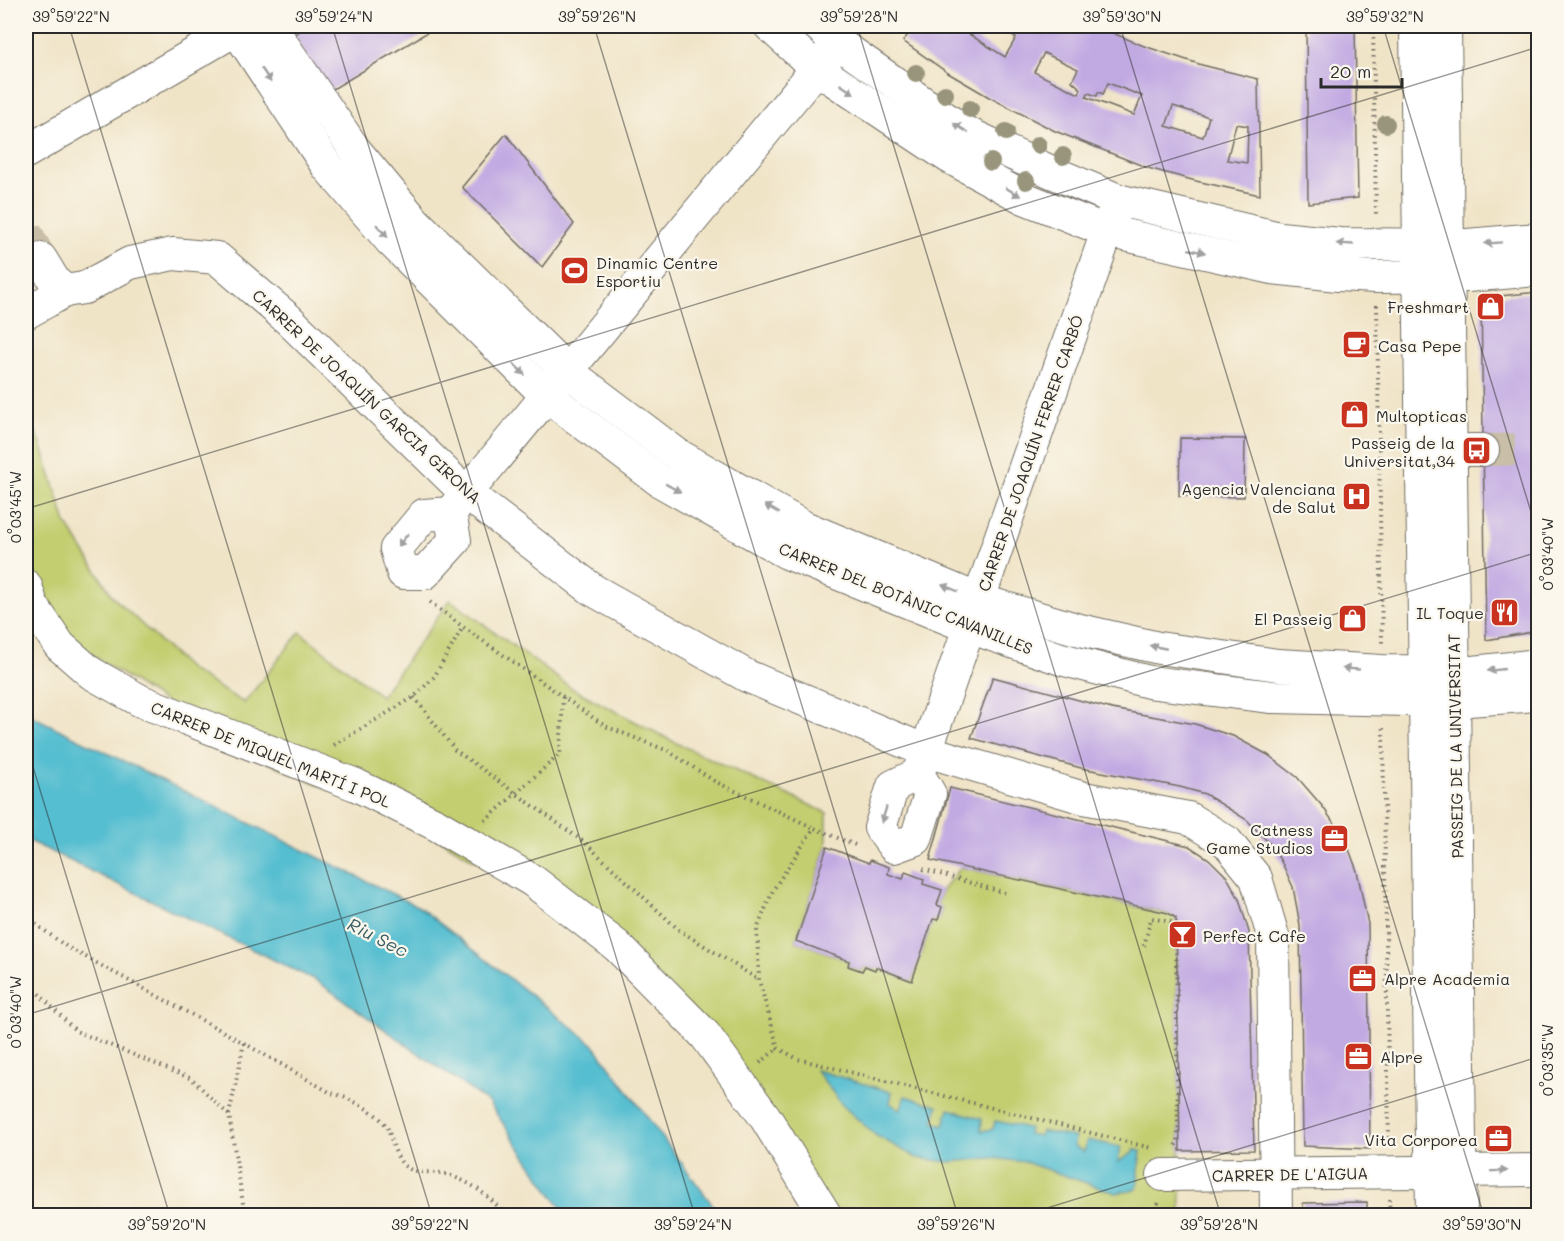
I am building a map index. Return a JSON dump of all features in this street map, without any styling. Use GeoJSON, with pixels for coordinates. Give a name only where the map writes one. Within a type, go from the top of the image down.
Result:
{"type":"FeatureCollection","features":[{"type":"Feature","properties":{"kind":"street","name":"CARRER DEL BOTÀNIC CAVANILLES"},"geometry":{"type":"LineString","coordinates":[[270,26],[355,150],[415,222],[567,371],[678,455],[804,527],[1061,659],[1149,682],[1272,698],[1422,686],[1539,696]]}},
{"type":"Feature","properties":{"kind":"street"},"geometry":{"type":"LineString","coordinates":[[770,26],[817,69],[949,157],[1024,198],[1107,231],[1272,268],[1416,277],[1539,270]]}},
{"type":"Feature","properties":{"kind":"street","name":"PASSEIG DE LA UNIVERSITAT"},"geometry":{"type":"LineString","coordinates":[[1401,26],[1416,245],[1422,686],[1460,1171],[1461,1215]]}},
{"type":"Feature","properties":{"kind":"street"},"geometry":{"type":"LineString","coordinates":[[1416,26],[1416,245]]}},
{"type":"Feature","properties":{"kind":"street"},"geometry":{"type":"LineString","coordinates":[[1416,245],[1431,26]]}},
{"type":"Feature","properties":{"kind":"street","name":"PASSEIG DE LA UNIVERSITAT"},"geometry":{"type":"LineString","coordinates":[[1416,1215],[1402,1172],[1422,686],[1416,245],[1445,26]]}},
{"type":"Feature","properties":{"kind":"street","name":"CARRER DEL BOTÀNIC CAVANILLES"},"geometry":{"type":"LineString","coordinates":[[238,27],[327,166],[391,242],[547,396],[660,481],[787,552],[974,613]]}},
{"type":"Feature","properties":{"kind":"street"},"geometry":{"type":"LineString","coordinates":[[26,152],[238,27]]}},
{"type":"Feature","properties":{"kind":"street"},"geometry":{"type":"LineString","coordinates":[[403,573],[396,549],[424,515],[458,503],[817,69],[829,34],[965,132],[1118,200],[1280,238],[1340,244],[1416,245],[1539,239]]}},
{"type":"Feature","properties":{"kind":"street","name":"CARRER DE JOAQUÍN FERRER CARBÓ"},"geometry":{"type":"LineString","coordinates":[[922,763],[1118,200]]}},
{"type":"Feature","properties":{"kind":"street","name":"CARRER DE JOAQUÍN GARCIA GIRONA"},"geometry":{"type":"LineString","coordinates":[[26,313],[65,291],[84,288],[130,263],[173,254],[217,258],[288,319],[458,503],[593,590],[747,676],[922,763],[1188,818],[1227,842],[1256,878],[1273,936],[1276,1215]]}},
{"type":"Feature","properties":{"kind":"street"},"geometry":{"type":"LineString","coordinates":[[41,260],[65,291]]}},
{"type":"Feature","properties":{"kind":"street","name":"CARRER DE MIQUEL MARTÍ I POL"},"geometry":{"type":"LineString","coordinates":[[26,586],[32,605],[60,646],[91,673],[141,701],[356,785],[437,825],[533,881],[617,946],[705,1035],[765,1117],[826,1215]]}},
{"type":"Feature","properties":{"kind":"street","name":"CARRER DEL BOTÀNIC CAVANILLES"},"geometry":{"type":"LineString","coordinates":[[1422,686],[1473,672],[1539,665]]}},
{"type":"Feature","properties":{"kind":"street"},"geometry":{"type":"LineString","coordinates":[[1422,686],[1432,1215]]}},
{"type":"Feature","properties":{"kind":"street"},"geometry":{"type":"LineString","coordinates":[[1422,686],[1447,1215]]}},
{"type":"Feature","properties":{"kind":"street"},"geometry":{"type":"LineString","coordinates":[[894,847],[880,828],[893,786],[922,763]]}},
{"type":"Feature","properties":{"kind":"street","name":"CARRER DE L'AIGUA"},"geometry":{"type":"LineString","coordinates":[[1166,1164],[1275,1174],[1402,1172]]}},
{"type":"Feature","properties":{"kind":"street"},"geometry":{"type":"LineString","coordinates":[[1460,1171],[1539,1170]]}},
{"type":"Feature","properties":{"kind":"path"},"geometry":{"type":"LineString","coordinates":[[1373,26],[1416,245]]}},
{"type":"Feature","properties":{"kind":"path"},"geometry":{"type":"LineString","coordinates":[[1390,1215],[1402,1172],[1422,686],[1416,277]]}},
{"type":"Feature","properties":{"kind":"path"},"geometry":{"type":"LineString","coordinates":[[403,573],[399,578],[463,627],[605,726],[668,751],[716,782],[861,848]]}},
{"type":"Feature","properties":{"kind":"path"},"geometry":{"type":"LineString","coordinates":[[303,764],[414,697],[434,677],[463,627]]}},
{"type":"Feature","properties":{"kind":"path"},"geometry":{"type":"LineString","coordinates":[[414,697],[455,750],[585,842],[680,930],[759,980]]}},
{"type":"Feature","properties":{"kind":"path"},"geometry":{"type":"LineString","coordinates":[[464,840],[560,754],[563,697]]}},
{"type":"Feature","properties":{"kind":"path"},"geometry":{"type":"LineString","coordinates":[[814,828],[773,890],[757,929],[759,980],[778,1048],[798,1059],[1166,1164]]}},
{"type":"Feature","properties":{"kind":"path"},"geometry":{"type":"LineString","coordinates":[[894,847],[890,860],[1005,892]]}},
{"type":"Feature","properties":{"kind":"path"},"geometry":{"type":"LineString","coordinates":[[26,916],[67,947],[331,1093],[344,1095],[387,1126],[393,1147],[404,1166],[418,1172],[441,1173],[479,1189],[499,1207],[504,1215]]}},
{"type":"Feature","properties":{"kind":"path"},"geometry":{"type":"LineString","coordinates":[[1144,946],[1151,918],[1176,922],[1178,1142],[1166,1164],[1155,1215]]}},
{"type":"Feature","properties":{"kind":"path"},"geometry":{"type":"LineString","coordinates":[[26,981],[76,1031],[192,1079],[229,1116]]}},
{"type":"Feature","properties":{"kind":"path"},"geometry":{"type":"LineString","coordinates":[[244,1043],[229,1116],[245,1215]]}},
{"type":"Feature","properties":{"kind":"green space"},"geometry":{"type":"Polygon","coordinates":[[[26,413],[41,444],[66,523],[113,597],[190,670],[244,703],[300,632],[381,696],[450,600],[573,689],[678,744],[827,813],[827,847],[796,941],[849,961],[848,966],[862,971],[865,966],[874,970],[876,967],[912,981],[933,919],[938,920],[942,908],[937,905],[942,890],[961,867],[1173,915],[1176,923],[1181,1215],[811,1215],[757,1122],[692,1041],[610,957],[527,891],[431,834],[235,748],[26,612],[26,413]]]}},
{"type":"Feature","properties":{"kind":"water","name":"Riu Sec"},"geometry":{"type":"Polygon","coordinates":[[[26,713],[419,907],[593,1044],[720,1215],[566,1215],[489,1103],[315,980],[29,841],[26,837],[26,713]]]}},
{"type":"Feature","properties":{"kind":"water"},"geometry":{"type":"Polygon","coordinates":[[[816,1070],[892,1092],[890,1103],[900,1110],[905,1096],[938,1106],[933,1122],[944,1125],[949,1109],[982,1119],[981,1131],[993,1129],[995,1121],[1029,1128],[1028,1134],[1039,1136],[1041,1131],[1075,1137],[1074,1146],[1084,1152],[1087,1140],[1121,1147],[1118,1162],[1133,1153],[1133,1149],[1141,1151],[1137,1189],[1116,1193],[1025,1162],[992,1158],[949,1162],[917,1158],[875,1135],[843,1106],[816,1070]]]}},
{"type":"Feature","properties":{"kind":"building"},"geometry":{"type":"Polygon","coordinates":[[[308,26],[438,26],[328,92],[293,35],[308,26]]]}},
{"type":"Feature","properties":{"kind":"building"},"geometry":{"type":"Polygon","coordinates":[[[915,26],[963,26],[961,29],[1005,57],[1016,38],[995,26],[1096,26],[1144,46],[1202,65],[1258,79],[1260,195],[1148,168],[1055,131],[948,73],[903,41],[915,26]],[[1044,53],[1034,72],[1079,94],[1081,89],[1072,81],[1078,69],[1044,53]],[[1108,83],[1103,94],[1098,92],[1097,96],[1088,93],[1086,97],[1134,115],[1142,96],[1108,83]],[[1173,106],[1166,126],[1203,137],[1209,117],[1173,106]],[[1236,124],[1227,160],[1247,163],[1248,126],[1236,124]]]}},
{"type":"Feature","properties":{"kind":"building"},"geometry":{"type":"Polygon","coordinates":[[[963,26],[974,26],[971,31],[963,26]]]}},
{"type":"Feature","properties":{"kind":"building"},"geometry":{"type":"Polygon","coordinates":[[[1306,26],[1355,26],[1358,198],[1308,203],[1306,26]]]}},
{"type":"Feature","properties":{"kind":"building"},"geometry":{"type":"Polygon","coordinates":[[[506,134],[574,224],[542,267],[462,187],[506,134]]]}},
{"type":"Feature","properties":{"kind":"building"},"geometry":{"type":"Polygon","coordinates":[[[1538,292],[1538,631],[1486,640],[1481,298],[1538,292]]]}},
{"type":"Feature","properties":{"kind":"building"},"geometry":{"type":"Polygon","coordinates":[[[1180,438],[1245,439],[1244,497],[1179,496],[1180,438]]]}},
{"type":"Feature","properties":{"kind":"building"},"geometry":{"type":"Polygon","coordinates":[[[993,677],[1112,709],[1195,724],[1233,736],[1268,755],[1297,777],[1323,807],[1346,841],[1357,871],[1368,924],[1370,1149],[1303,1146],[1300,925],[1293,887],[1271,845],[1247,820],[1205,794],[1081,768],[971,738],[993,677]]]}},
{"type":"Feature","properties":{"kind":"building"},"geometry":{"type":"Polygon","coordinates":[[[950,788],[1189,846],[1209,859],[1227,877],[1239,899],[1249,932],[1254,1150],[1180,1151],[1176,918],[1168,913],[930,860],[950,788]]]}},
{"type":"Feature","properties":{"kind":"building"},"geometry":{"type":"Polygon","coordinates":[[[827,847],[869,863],[870,860],[889,867],[888,874],[903,879],[905,872],[924,879],[923,884],[942,890],[937,905],[942,907],[938,920],[933,919],[912,981],[876,967],[875,970],[865,966],[862,971],[848,966],[849,961],[796,941],[827,847]]]}},
{"type":"Feature","properties":{"kind":"building"},"geometry":{"type":"Polygon","coordinates":[[[1367,1202],[1367,1216],[1303,1216],[1303,1203],[1367,1202]]]}},
{"type":"Feature","properties":{"kind":"building"},"geometry":{"type":"Polygon","coordinates":[[[1252,1210],[1252,1216],[1200,1216],[1200,1211],[1252,1210]]]}},
{"type":"Feature","properties":{"kind":"tunnel"},"geometry":{"type":"LineString","coordinates":[[26,232],[41,259]]}},
{"type":"Feature","properties":{"kind":"tunnel"},"geometry":{"type":"LineString","coordinates":[[1483,450],[1538,449]]}},
{"type":"Feature","properties":{"kind":"place","name":"Dinamic Centre Esportiu"},"geometry":{"type":"Point","coordinates":[575,271]}},
{"type":"Feature","properties":{"kind":"place","name":"Freshmart"},"geometry":{"type":"Point","coordinates":[1490,306]}},
{"type":"Feature","properties":{"kind":"place","name":"Casa Pepe"},"geometry":{"type":"Point","coordinates":[1357,345]}},
{"type":"Feature","properties":{"kind":"place","name":"Multopticas"},"geometry":{"type":"Point","coordinates":[1355,415]}},
{"type":"Feature","properties":{"kind":"place","name":"Passeig de la Universitat,34"},"geometry":{"type":"Point","coordinates":[1476,451]}},
{"type":"Feature","properties":{"kind":"place","name":"Agencia Valenciana de Salut"},"geometry":{"type":"Point","coordinates":[1357,497]}},
{"type":"Feature","properties":{"kind":"place","name":"IL Toque"},"geometry":{"type":"Point","coordinates":[1505,612]}},
{"type":"Feature","properties":{"kind":"place","name":"El Passeig"},"geometry":{"type":"Point","coordinates":[1353,618]}},
{"type":"Feature","properties":{"kind":"place","name":"Catness Game Studios"},"geometry":{"type":"Point","coordinates":[1334,838]}},
{"type":"Feature","properties":{"kind":"place","name":"Perfect Cafe"},"geometry":{"type":"Point","coordinates":[1182,935]}},
{"type":"Feature","properties":{"kind":"place","name":"Alpre Academia"},"geometry":{"type":"Point","coordinates":[1363,978]}},
{"type":"Feature","properties":{"kind":"place","name":"Alpre"},"geometry":{"type":"Point","coordinates":[1359,1056]}},
{"type":"Feature","properties":{"kind":"place","name":"Vita Corporea"},"geometry":{"type":"Point","coordinates":[1499,1139]}}]}
